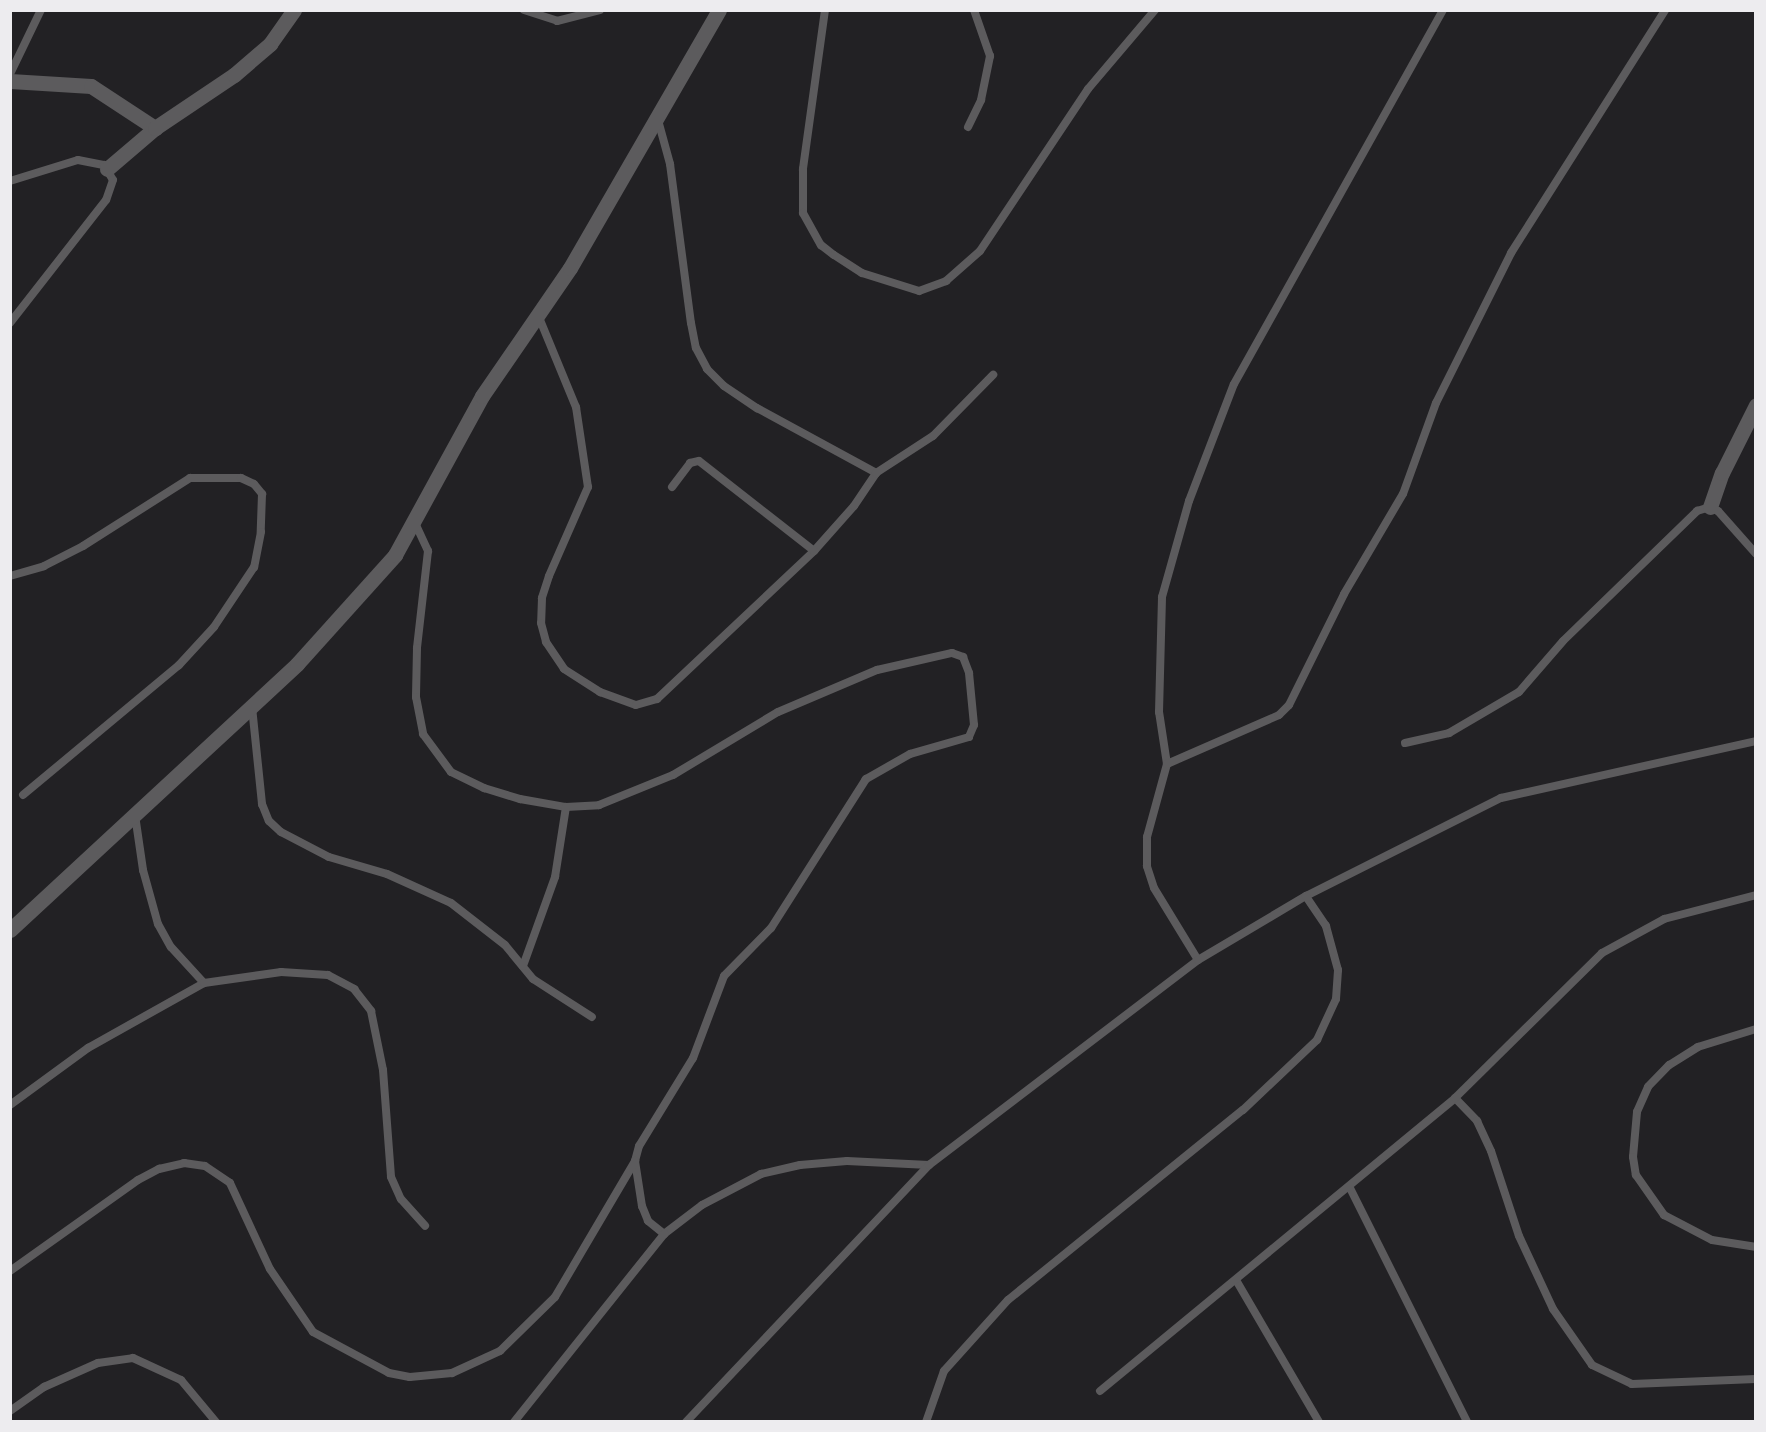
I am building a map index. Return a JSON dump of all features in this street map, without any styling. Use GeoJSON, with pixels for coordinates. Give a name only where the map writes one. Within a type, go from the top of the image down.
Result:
{"type":"FeatureCollection","features":[{"type":"Feature","properties":{"kind":"street"},"geometry":{"type":"LineString","coordinates":[[107,169],[155,128],[234,75],[270,44],[294,10]]}},
{"type":"Feature","properties":{"kind":"street"},"geometry":{"type":"LineString","coordinates":[[10,930],[252,707],[326,635],[395,555],[415,523],[482,396],[570,268],[719,10]]}},
{"type":"Feature","properties":{"kind":"street"},"geometry":{"type":"LineString","coordinates":[[10,81],[91,86],[155,128]]}},
{"type":"Feature","properties":{"kind":"street"},"geometry":{"type":"LineString","coordinates":[[1710,507],[1722,473],[1755,405]]}},
{"type":"Feature","properties":{"kind":"lane"},"geometry":{"type":"LineString","coordinates":[[10,74],[41,10]]}},
{"type":"Feature","properties":{"kind":"lane"},"geometry":{"type":"LineString","coordinates":[[524,10],[557,21],[600,10]]}},
{"type":"Feature","properties":{"kind":"lane"},"geometry":{"type":"LineString","coordinates":[[825,10],[803,169],[803,213],[821,245],[834,255],[862,273],[919,291],[945,280],[980,251],[1088,89],[1155,10]]}},
{"type":"Feature","properties":{"kind":"lane"},"geometry":{"type":"LineString","coordinates":[[968,127],[981,100],[990,56],[974,10]]}},
{"type":"Feature","properties":{"kind":"lane"},"geometry":{"type":"LineString","coordinates":[[1198,960],[1154,888],[1147,866],[1147,837],[1167,764],[1159,712],[1162,597],[1189,501],[1234,384],[1443,10]]}},
{"type":"Feature","properties":{"kind":"lane"},"geometry":{"type":"LineString","coordinates":[[1167,764],[1272,718],[1289,705],[1344,594],[1403,494],[1436,403],[1511,253],[1665,10]]}},
{"type":"Feature","properties":{"kind":"lane"},"geometry":{"type":"LineString","coordinates":[[657,118],[670,164],[680,258],[693,332],[707,369],[724,386],[757,408],[876,473]]}},
{"type":"Feature","properties":{"kind":"lane"},"geometry":{"type":"LineString","coordinates":[[10,181],[78,160],[107,169],[113,180],[106,200],[10,323]]}},
{"type":"Feature","properties":{"kind":"lane"},"geometry":{"type":"LineString","coordinates":[[537,314],[565,373],[576,407],[588,487],[542,598],[541,623],[546,642],[564,669],[614,699],[636,705],[650,704],[814,551],[854,506],[876,473],[933,436],[993,375]]}},
{"type":"Feature","properties":{"kind":"lane"},"geometry":{"type":"LineString","coordinates":[[672,487],[690,463],[699,461],[814,551]]}},
{"type":"Feature","properties":{"kind":"lane"},"geometry":{"type":"LineString","coordinates":[[10,576],[44,566],[83,546],[190,478],[241,478],[262,494],[261,532],[254,567],[214,627],[179,665],[23,795]]}},
{"type":"Feature","properties":{"kind":"lane"},"geometry":{"type":"LineString","coordinates":[[1405,743],[1449,733],[1520,692],[1563,640],[1612,596],[1684,521],[1697,511],[1710,507],[1729,521],[1755,555]]}},
{"type":"Feature","properties":{"kind":"lane"},"geometry":{"type":"LineString","coordinates":[[10,1271],[159,1169],[184,1163],[206,1166],[230,1183],[270,1269],[313,1332],[389,1373],[410,1377],[452,1373],[500,1351],[547,1306],[635,1161],[639,1146],[693,1058],[724,976],[771,927],[866,779],[910,754],[962,742],[969,737],[974,725],[967,662],[952,653],[877,670],[778,712],[673,775],[599,805],[566,807],[493,791],[451,772],[423,734],[416,697],[417,648],[428,551],[415,523]]}},
{"type":"Feature","properties":{"kind":"lane"},"geometry":{"type":"LineString","coordinates":[[252,707],[261,796],[269,821],[291,840],[329,857],[387,874],[451,903],[488,929],[545,988],[592,1017]]}},
{"type":"Feature","properties":{"kind":"lane"},"geometry":{"type":"LineString","coordinates":[[686,1422],[929,1164],[1198,960],[1306,896],[1501,798],[1755,741]]}},
{"type":"Feature","properties":{"kind":"lane"},"geometry":{"type":"LineString","coordinates":[[523,966],[555,878],[566,807]]}},
{"type":"Feature","properties":{"kind":"lane"},"geometry":{"type":"LineString","coordinates":[[135,815],[143,870],[158,924],[171,947],[204,983]]}},
{"type":"Feature","properties":{"kind":"lane"},"geometry":{"type":"LineString","coordinates":[[1100,1391],[1350,1188],[1455,1098],[1567,985],[1611,948],[1664,919],[1755,895]]}},
{"type":"Feature","properties":{"kind":"lane"},"geometry":{"type":"LineString","coordinates":[[926,1422],[944,1371],[1008,1300],[1243,1110],[1317,1040],[1336,999],[1338,970],[1326,926],[1306,896]]}},
{"type":"Feature","properties":{"kind":"lane"},"geometry":{"type":"LineString","coordinates":[[10,1105],[88,1048],[204,983],[307,972],[340,981],[365,1000],[374,1020],[380,1049],[391,1177],[401,1199],[425,1226]]}},
{"type":"Feature","properties":{"kind":"lane"},"geometry":{"type":"LineString","coordinates":[[1755,1029],[1698,1047],[1669,1065],[1648,1087],[1637,1112],[1633,1157],[1636,1175],[1664,1215],[1712,1240],[1755,1247]]}},
{"type":"Feature","properties":{"kind":"lane"},"geometry":{"type":"LineString","coordinates":[[1455,1098],[1477,1121],[1519,1236],[1553,1310],[1592,1365],[1632,1384],[1755,1379]]}},
{"type":"Feature","properties":{"kind":"lane"},"geometry":{"type":"LineString","coordinates":[[635,1161],[642,1206],[648,1221],[663,1234]]}},
{"type":"Feature","properties":{"kind":"lane"},"geometry":{"type":"LineString","coordinates":[[514,1422],[663,1234],[702,1205],[761,1174],[847,1161],[929,1164]]}},
{"type":"Feature","properties":{"kind":"lane"},"geometry":{"type":"LineString","coordinates":[[1350,1188],[1467,1422]]}},
{"type":"Feature","properties":{"kind":"lane"},"geometry":{"type":"LineString","coordinates":[[1236,1280],[1319,1422]]}},
{"type":"Feature","properties":{"kind":"lane"},"geometry":{"type":"LineString","coordinates":[[10,1411],[44,1387],[98,1363],[133,1358],[181,1380],[216,1422]]}}]}
